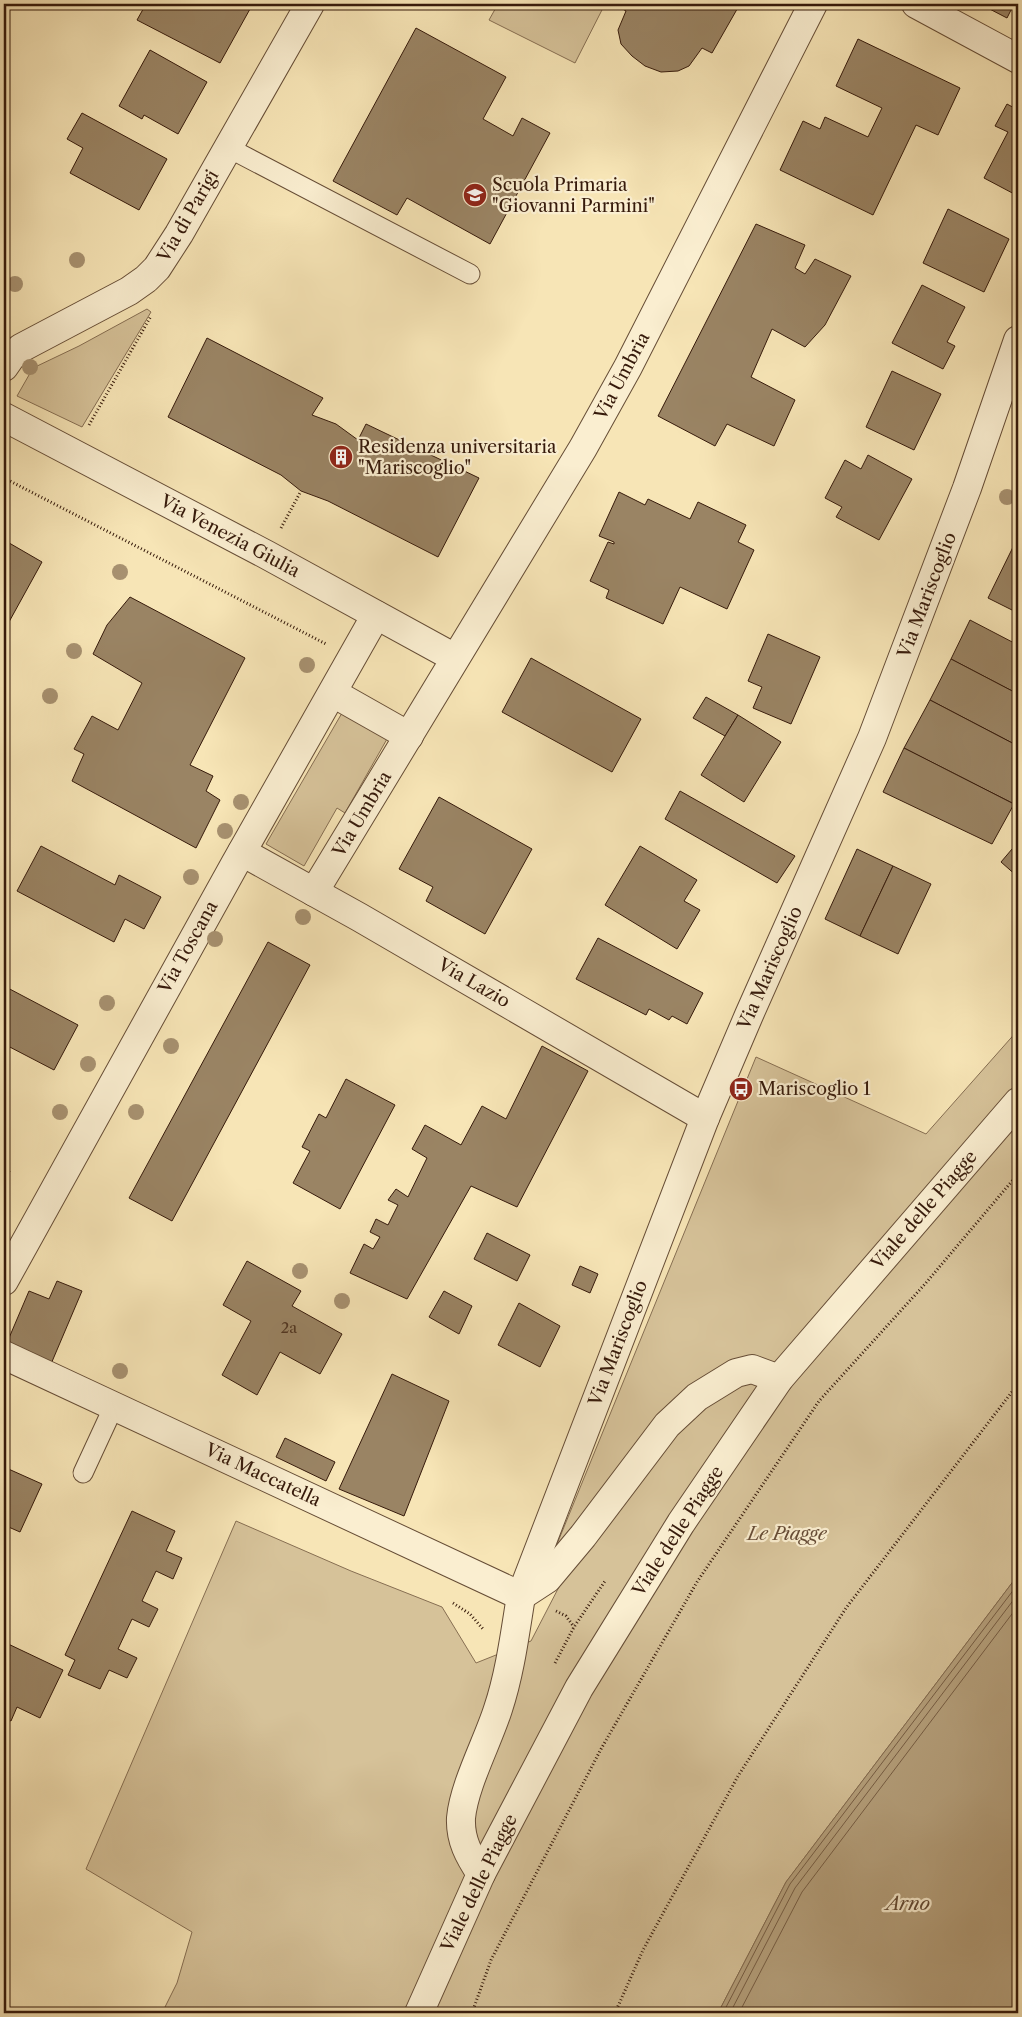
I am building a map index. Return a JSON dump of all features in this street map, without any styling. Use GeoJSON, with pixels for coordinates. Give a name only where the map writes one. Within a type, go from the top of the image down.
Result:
{"type":"FeatureCollection","features":[{"type":"Feature","properties":{"kind":"street","name":"Via di Parigi"},"geometry":{"type":"LineString","coordinates":[[4,367],[11,357],[22,348],[129,290],[157,268],[179,234],[310,4]]}},
{"type":"Feature","properties":{"kind":"street","name":"Via Umbria"},"geometry":{"type":"LineString","coordinates":[[314,892],[583,448],[628,367],[813,4]]}},
{"type":"Feature","properties":{"kind":"street"},"geometry":{"type":"LineString","coordinates":[[916,4],[1018,59]]}},
{"type":"Feature","properties":{"kind":"street","name":"Via Mariscoglio"},"geometry":{"type":"LineString","coordinates":[[521,1596],[705,1118],[872,738],[967,488],[1018,340]]}},
{"type":"Feature","properties":{"kind":"street","name":"Via Venezia Giulia"},"geometry":{"type":"LineString","coordinates":[[4,417],[268,555],[455,658]]}},
{"type":"Feature","properties":{"kind":"street","name":"Via Toscana"},"geometry":{"type":"LineString","coordinates":[[4,1282],[242,852],[376,615]]}},
{"type":"Feature","properties":{"kind":"street"},"geometry":{"type":"LineString","coordinates":[[333,693],[409,736]]}},
{"type":"Feature","properties":{"kind":"street","name":"Via Lazio"},"geometry":{"type":"LineString","coordinates":[[242,852],[705,1118]]}},
{"type":"Feature","properties":{"kind":"street","name":"Viale delle Piagge"},"geometry":{"type":"LineString","coordinates":[[418,2013],[481,1874],[579,1688],[681,1523],[779,1379],[1018,1102]]}},
{"type":"Feature","properties":{"kind":"street","name":"Via Maccatella"},"geometry":{"type":"LineString","coordinates":[[4,1355],[521,1596]]}},
{"type":"Feature","properties":{"kind":"street"},"geometry":{"type":"LineString","coordinates":[[481,1874],[468,1854],[462,1837],[461,1817],[466,1796],[499,1708],[521,1596],[548,1579],[667,1425],[697,1397],[736,1372],[752,1369],[779,1379]]}},
{"type":"Feature","properties":{"kind":"lane"},"geometry":{"type":"LineString","coordinates":[[228,147],[470,274]]}},
{"type":"Feature","properties":{"kind":"lane"},"geometry":{"type":"LineString","coordinates":[[83,1473],[114,1406]]}},
{"type":"Feature","properties":{"kind":"path"},"geometry":{"type":"LineString","coordinates":[[88,426],[154,310]]}},
{"type":"Feature","properties":{"kind":"path"},"geometry":{"type":"LineString","coordinates":[[4,478],[353,658]]}},
{"type":"Feature","properties":{"kind":"path"},"geometry":{"type":"LineString","coordinates":[[268,555],[301,491]]}},
{"type":"Feature","properties":{"kind":"path"},"geometry":{"type":"LineString","coordinates":[[472,2013],[492,1960],[596,1758],[697,1582],[819,1401],[925,1284],[1018,1174]]}},
{"type":"Feature","properties":{"kind":"path"},"geometry":{"type":"LineString","coordinates":[[615,2013],[643,1950],[738,1776],[846,1608],[1018,1384]]}},
{"type":"Feature","properties":{"kind":"path"},"geometry":{"type":"LineString","coordinates":[[453,1603],[470,1614],[485,1634]]}},
{"type":"Feature","properties":{"kind":"path"},"geometry":{"type":"LineString","coordinates":[[555,1611],[566,1616],[574,1627]]}},
{"type":"Feature","properties":{"kind":"green space"},"geometry":{"type":"Polygon","coordinates":[[[498,4],[605,4],[575,63],[489,20],[498,4]]]}},
{"type":"Feature","properties":{"kind":"green space"},"geometry":{"type":"Polygon","coordinates":[[[147,309],[151,312],[82,427],[17,396],[33,368],[79,346],[147,309]]]}},
{"type":"Feature","properties":{"kind":"green space"},"geometry":{"type":"Polygon","coordinates":[[[342,713],[387,739],[345,813],[337,808],[304,866],[266,844],[342,713]]]}},
{"type":"Feature","properties":{"kind":"green space","name":"Le Piagge"},"geometry":{"type":"Polygon","coordinates":[[[1018,1030],[1018,1575],[786,1882],[718,2013],[162,2013],[177,1983],[192,1932],[86,1869],[236,1521],[351,1571],[442,1607],[476,1663],[531,1641],[561,1583],[555,1549],[756,1057],[926,1134],[1018,1030]]]}},
{"type":"Feature","properties":{"kind":"water","name":"Arno"},"geometry":{"type":"Polygon","coordinates":[[[1018,1575],[1018,2013],[718,2013],[786,1882],[1018,1575]]]}},
{"type":"Feature","properties":{"kind":"building"},"geometry":{"type":"Polygon","coordinates":[[[146,4],[239,4],[250,9],[220,63],[137,20],[146,4]]]}},
{"type":"Feature","properties":{"kind":"building"},"geometry":{"type":"Polygon","coordinates":[[[614,4],[740,4],[712,53],[702,48],[689,66],[678,71],[661,72],[645,66],[621,44],[618,30],[626,11],[614,4]]]}},
{"type":"Feature","properties":{"kind":"building"},"geometry":{"type":"Polygon","coordinates":[[[980,4],[1014,4],[1007,18],[980,4]]]}},
{"type":"Feature","properties":{"kind":"building"},"geometry":{"type":"Polygon","coordinates":[[[416,28],[506,77],[483,119],[513,136],[522,118],[550,133],[490,244],[407,198],[397,215],[333,181],[416,28]]]}},
{"type":"Feature","properties":{"kind":"building"},"geometry":{"type":"Polygon","coordinates":[[[858,39],[960,88],[938,135],[916,125],[873,215],[780,170],[803,121],[820,129],[825,117],[868,137],[882,108],[836,86],[858,39]]]}},
{"type":"Feature","properties":{"kind":"building"},"geometry":{"type":"Polygon","coordinates":[[[150,50],[207,82],[178,134],[144,115],[142,119],[119,106],[150,50]]]}},
{"type":"Feature","properties":{"kind":"building"},"geometry":{"type":"Polygon","coordinates":[[[1007,104],[1018,110],[1018,196],[984,178],[1008,132],[995,126],[1007,104]]]}},
{"type":"Feature","properties":{"kind":"building"},"geometry":{"type":"Polygon","coordinates":[[[82,113],[167,159],[139,210],[70,173],[83,148],[67,139],[82,113]]]}},
{"type":"Feature","properties":{"kind":"building"},"geometry":{"type":"Polygon","coordinates":[[[948,209],[1009,239],[984,292],[923,263],[948,209]]]}},
{"type":"Feature","properties":{"kind":"building"},"geometry":{"type":"Polygon","coordinates":[[[756,224],[805,245],[795,268],[805,274],[815,259],[851,276],[825,325],[805,347],[772,329],[751,377],[795,400],[774,446],[727,424],[715,446],[658,416],[756,224]]]}},
{"type":"Feature","properties":{"kind":"building"},"geometry":{"type":"Polygon","coordinates":[[[922,285],[965,307],[947,342],[955,346],[943,369],[892,343],[922,285]]]}},
{"type":"Feature","properties":{"kind":"building","name":"Residenza universitaria \"Mariscoglio\""},"geometry":{"type":"Polygon","coordinates":[[[207,338],[323,398],[312,415],[336,424],[358,440],[366,424],[479,478],[438,557],[328,501],[301,491],[281,475],[168,417],[207,338]]]}},
{"type":"Feature","properties":{"kind":"building"},"geometry":{"type":"Polygon","coordinates":[[[892,371],[941,394],[914,450],[866,427],[892,371]]]}},
{"type":"Feature","properties":{"kind":"building"},"geometry":{"type":"Polygon","coordinates":[[[868,455],[912,479],[879,540],[836,517],[842,507],[825,498],[845,460],[861,469],[868,455]]]}},
{"type":"Feature","properties":{"kind":"building"},"geometry":{"type":"Polygon","coordinates":[[[619,492],[645,505],[648,499],[690,519],[698,502],[746,525],[738,542],[754,550],[727,609],[680,587],[663,624],[606,598],[609,590],[590,581],[608,542],[614,544],[614,542],[599,536],[619,492]]]}},
{"type":"Feature","properties":{"kind":"building"},"geometry":{"type":"Polygon","coordinates":[[[4,540],[42,562],[4,631],[4,540]]]}},
{"type":"Feature","properties":{"kind":"building"},"geometry":{"type":"Polygon","coordinates":[[[1014,545],[1018,547],[1018,613],[988,598],[1014,545]]]}},
{"type":"Feature","properties":{"kind":"building"},"geometry":{"type":"Polygon","coordinates":[[[130,597],[245,658],[190,765],[213,776],[206,791],[220,800],[196,848],[72,781],[84,754],[74,749],[92,716],[118,730],[142,683],[93,654],[107,625],[130,597]]]}},
{"type":"Feature","properties":{"kind":"building"},"geometry":{"type":"Polygon","coordinates":[[[970,620],[1018,645],[1018,694],[951,659],[970,620]]]}},
{"type":"Feature","properties":{"kind":"building"},"geometry":{"type":"Polygon","coordinates":[[[768,634],[820,657],[791,724],[753,708],[762,687],[748,681],[768,634]]]}},
{"type":"Feature","properties":{"kind":"building"},"geometry":{"type":"Polygon","coordinates":[[[531,658],[641,719],[612,772],[502,712],[531,658]]]}},
{"type":"Feature","properties":{"kind":"building"},"geometry":{"type":"Polygon","coordinates":[[[951,659],[1018,694],[1018,746],[930,700],[951,659]]]}},
{"type":"Feature","properties":{"kind":"building"},"geometry":{"type":"Polygon","coordinates":[[[706,697],[738,715],[725,736],[693,718],[706,697]]]}},
{"type":"Feature","properties":{"kind":"building"},"geometry":{"type":"Polygon","coordinates":[[[930,700],[1018,746],[1018,796],[1014,804],[904,748],[930,700]]]}},
{"type":"Feature","properties":{"kind":"building"},"geometry":{"type":"Polygon","coordinates":[[[738,715],[781,742],[744,802],[701,775],[738,715]]]}},
{"type":"Feature","properties":{"kind":"building"},"geometry":{"type":"Polygon","coordinates":[[[904,748],[1014,804],[992,844],[883,792],[904,748]]]}},
{"type":"Feature","properties":{"kind":"building"},"geometry":{"type":"Polygon","coordinates":[[[680,791],[795,856],[777,883],[665,819],[680,791]]]}},
{"type":"Feature","properties":{"kind":"building"},"geometry":{"type":"Polygon","coordinates":[[[439,797],[532,849],[485,934],[426,901],[433,887],[399,869],[439,797]]]}},
{"type":"Feature","properties":{"kind":"building"},"geometry":{"type":"Polygon","coordinates":[[[1018,842],[1018,877],[1001,862],[1018,842]]]}},
{"type":"Feature","properties":{"kind":"building"},"geometry":{"type":"Polygon","coordinates":[[[41,846],[115,885],[119,875],[161,897],[144,929],[125,919],[114,942],[17,891],[41,846]]]}},
{"type":"Feature","properties":{"kind":"building"},"geometry":{"type":"Polygon","coordinates":[[[640,846],[697,880],[684,901],[700,910],[677,949],[605,905],[640,846]]]}},
{"type":"Feature","properties":{"kind":"building"},"geometry":{"type":"Polygon","coordinates":[[[857,849],[893,866],[860,936],[825,919],[857,849]]]}},
{"type":"Feature","properties":{"kind":"building"},"geometry":{"type":"Polygon","coordinates":[[[893,866],[931,884],[898,954],[860,936],[893,866]]]}},
{"type":"Feature","properties":{"kind":"building"},"geometry":{"type":"Polygon","coordinates":[[[598,938],[703,993],[687,1024],[672,1016],[669,1020],[649,1009],[646,1015],[576,979],[598,938]]]}},
{"type":"Feature","properties":{"kind":"building"},"geometry":{"type":"Polygon","coordinates":[[[268,942],[310,965],[172,1221],[129,1198],[268,942]]]}},
{"type":"Feature","properties":{"kind":"building"},"geometry":{"type":"Polygon","coordinates":[[[4,986],[78,1025],[54,1070],[4,1044],[4,986]]]}},
{"type":"Feature","properties":{"kind":"building"},"geometry":{"type":"Polygon","coordinates":[[[542,1046],[588,1071],[517,1207],[471,1186],[407,1299],[350,1273],[364,1244],[373,1249],[380,1237],[370,1232],[376,1219],[388,1225],[398,1205],[388,1200],[396,1189],[408,1197],[427,1158],[412,1149],[425,1125],[461,1145],[482,1106],[506,1119],[542,1046]]]}},
{"type":"Feature","properties":{"kind":"building"},"geometry":{"type":"Polygon","coordinates":[[[346,1079],[395,1105],[340,1209],[293,1183],[310,1151],[302,1147],[319,1114],[326,1118],[346,1079]]]}},
{"type":"Feature","properties":{"kind":"building"},"geometry":{"type":"Polygon","coordinates":[[[4,1168],[10,1171],[4,1184],[4,1168]]]}},
{"type":"Feature","properties":{"kind":"building"},"geometry":{"type":"Polygon","coordinates":[[[487,1233],[530,1255],[517,1281],[474,1259],[487,1233]]]}},
{"type":"Feature","properties":{"kind":"building"},"geometry":{"type":"Polygon","coordinates":[[[247,1261],[301,1291],[292,1306],[342,1334],[320,1374],[280,1352],[257,1395],[222,1375],[251,1321],[223,1305],[247,1261]]]}},
{"type":"Feature","properties":{"kind":"building"},"geometry":{"type":"Polygon","coordinates":[[[580,1266],[598,1274],[590,1293],[572,1285],[580,1266]]]}},
{"type":"Feature","properties":{"kind":"building"},"geometry":{"type":"Polygon","coordinates":[[[57,1281],[82,1291],[51,1364],[6,1345],[29,1291],[49,1299],[57,1281]]]}},
{"type":"Feature","properties":{"kind":"building"},"geometry":{"type":"Polygon","coordinates":[[[444,1291],[472,1306],[459,1334],[429,1317],[444,1291]]]}},
{"type":"Feature","properties":{"kind":"building"},"geometry":{"type":"Polygon","coordinates":[[[519,1303],[560,1326],[540,1367],[498,1345],[519,1303]]]}},
{"type":"Feature","properties":{"kind":"building"},"geometry":{"type":"Polygon","coordinates":[[[392,1374],[449,1401],[404,1516],[339,1489],[392,1374]]]}},
{"type":"Feature","properties":{"kind":"building"},"geometry":{"type":"Polygon","coordinates":[[[285,1438],[335,1462],[326,1481],[276,1457],[285,1438]]]}},
{"type":"Feature","properties":{"kind":"building"},"geometry":{"type":"Polygon","coordinates":[[[4,1467],[42,1484],[20,1532],[4,1525],[4,1467]]]}},
{"type":"Feature","properties":{"kind":"building"},"geometry":{"type":"Polygon","coordinates":[[[132,1511],[175,1531],[166,1551],[182,1558],[173,1579],[156,1571],[142,1601],[158,1609],[149,1627],[132,1619],[118,1649],[137,1658],[127,1678],[109,1670],[100,1689],[68,1675],[75,1660],[65,1655],[132,1511]]]}},
{"type":"Feature","properties":{"kind":"building"},"geometry":{"type":"Polygon","coordinates":[[[4,1642],[63,1670],[40,1718],[17,1707],[11,1721],[4,1718],[4,1642]]]}},
{"type":"Feature","properties":{"kind":"place","name":"Scuola Primaria \"Giovanni Parmini\""},"geometry":{"type":"Point","coordinates":[475,195]}},
{"type":"Feature","properties":{"kind":"place","name":"Residenza universitaria \"Mariscoglio\""},"geometry":{"type":"Point","coordinates":[341,457]}},
{"type":"Feature","properties":{"kind":"place","name":"Mariscoglio 1"},"geometry":{"type":"Point","coordinates":[741,1089]}}]}
